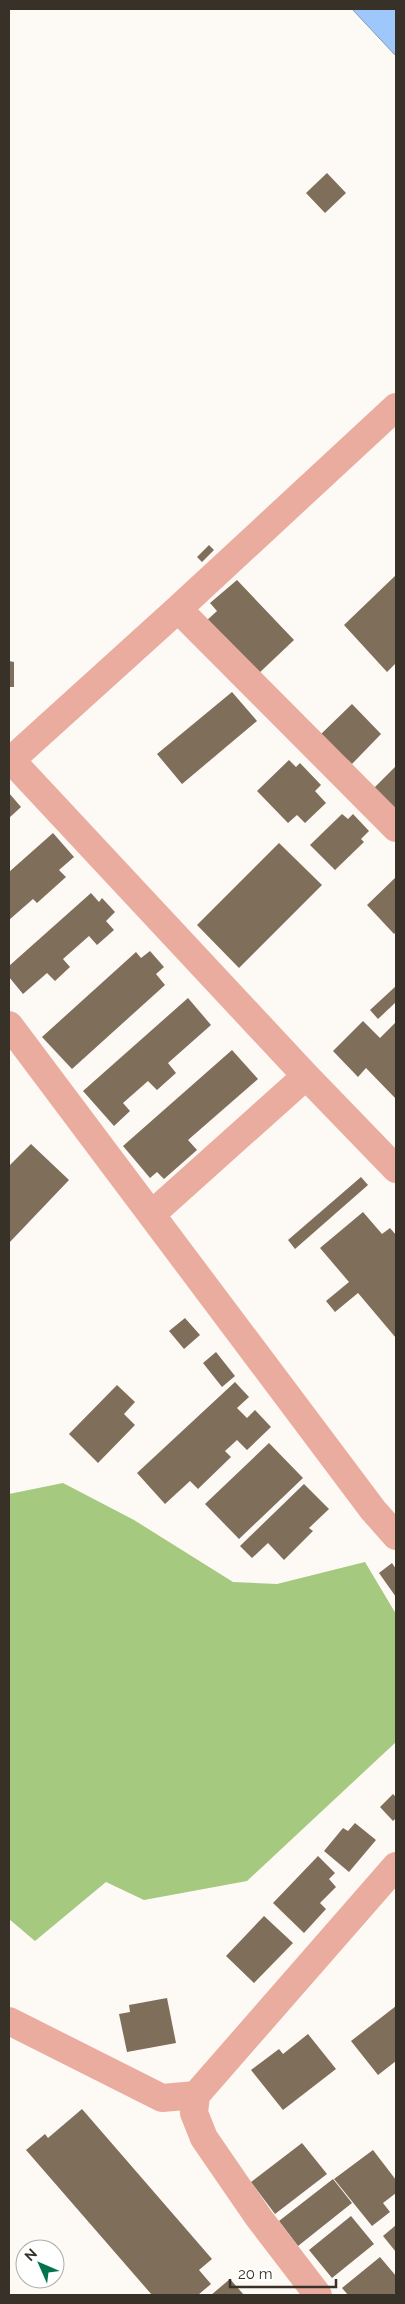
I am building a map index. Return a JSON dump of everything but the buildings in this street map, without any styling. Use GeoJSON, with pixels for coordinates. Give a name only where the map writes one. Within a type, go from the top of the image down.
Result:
{"type":"FeatureCollection","features":[{"type":"Feature","properties":{"kind":"street"},"geometry":{"type":"LineString","coordinates":[[396,407],[178,609],[10,761],[396,1169]]}},
{"type":"Feature","properties":{"kind":"street"},"geometry":{"type":"LineString","coordinates":[[178,609],[396,828]]}},
{"type":"Feature","properties":{"kind":"street"},"geometry":{"type":"LineString","coordinates":[[9,1025],[373,1510],[396,1536]]}},
{"type":"Feature","properties":{"kind":"street"},"geometry":{"type":"LineString","coordinates":[[152,1214],[306,1076]]}},
{"type":"Feature","properties":{"kind":"street"},"geometry":{"type":"LineString","coordinates":[[318,2295],[259,2218],[204,2138],[194,2112],[196,2095],[396,1866]]}},
{"type":"Feature","properties":{"kind":"street"},"geometry":{"type":"LineString","coordinates":[[9,2021],[162,2098],[196,2095]]}},
{"type":"Feature","properties":{"kind":"green space"},"geometry":{"type":"Polygon","coordinates":[[[63,1483],[134,1520],[233,1582],[277,1584],[365,1562],[396,1614],[396,1742],[247,1881],[144,1900],[106,1882],[35,1941],[9,1919],[9,1494],[63,1483]]]}},
{"type":"Feature","properties":{"kind":"water"},"geometry":{"type":"Polygon","coordinates":[[[352,9],[396,9],[396,56],[352,9]]]}}]}
